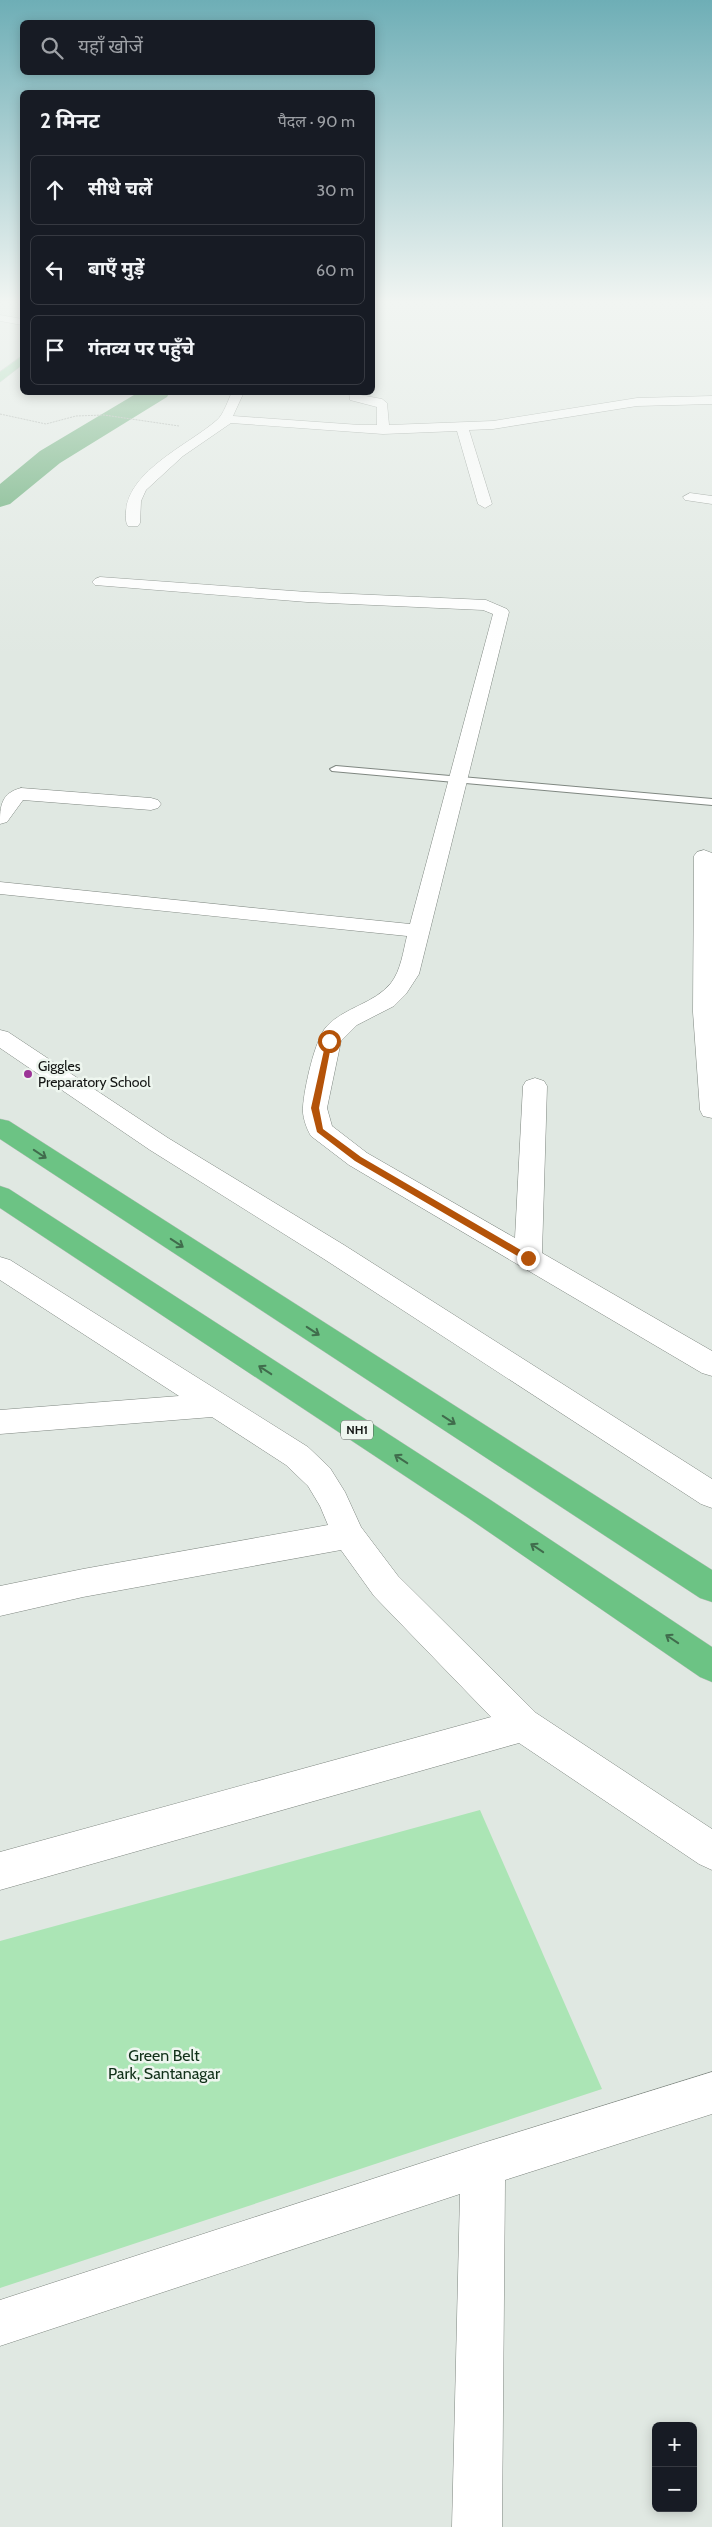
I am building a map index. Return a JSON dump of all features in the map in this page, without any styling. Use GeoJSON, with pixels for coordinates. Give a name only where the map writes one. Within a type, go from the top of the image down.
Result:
{"type":"FeatureCollection","features":[{"type":"Feature","properties":{"kind":"highway"},"geometry":{"type":"LineString","coordinates":[[0,1127],[553,1488],[712,1588]]}},
{"type":"Feature","properties":{"kind":"highway","name":"NH1"},"geometry":{"type":"LineString","coordinates":[[0,1195],[478,1508],[712,1666]]}},
{"type":"Feature","properties":{"kind":"street"},"geometry":{"type":"LineString","coordinates":[[133,522],[134,502],[142,485],[224,421]]}},
{"type":"Feature","properties":{"kind":"street"},"geometry":{"type":"LineString","coordinates":[[277,421],[383,430],[462,428],[524,421]]}},
{"type":"Feature","properties":{"kind":"street"},"geometry":{"type":"LineString","coordinates":[[383,421],[383,430]]}},
{"type":"Feature","properties":{"kind":"street"},"geometry":{"type":"LineString","coordinates":[[462,428],[485,504]]}},
{"type":"Feature","properties":{"kind":"street"},"geometry":{"type":"LineString","coordinates":[[690,497],[712,500]]}},
{"type":"Feature","properties":{"kind":"street"},"geometry":{"type":"LineString","coordinates":[[100,582],[307,597],[486,605],[501,612],[502,616],[408,974],[398,989],[386,1001],[349,1020],[335,1031],[329,1041],[315,1108],[320,1130],[358,1159],[712,1365]]}},
{"type":"Feature","properties":{"kind":"street"},"geometry":{"type":"LineString","coordinates":[[0,818],[16,796],[21,794],[151,804]]}},
{"type":"Feature","properties":{"kind":"street"},"geometry":{"type":"LineString","coordinates":[[704,856],[705,1012],[712,1110]]}},
{"type":"Feature","properties":{"kind":"street"},"geometry":{"type":"LineString","coordinates":[[0,888],[420,931]]}},
{"type":"Feature","properties":{"kind":"street"},"geometry":{"type":"LineString","coordinates":[[0,1038],[159,1144],[334,1252],[712,1495]]}},
{"type":"Feature","properties":{"kind":"street"},"geometry":{"type":"LineString","coordinates":[[528,1258],[535,1086]]}},
{"type":"Feature","properties":{"kind":"street"},"geometry":{"type":"LineString","coordinates":[[0,1267],[214,1406],[297,1456],[319,1477],[334,1501],[348,1535],[386,1586],[523,1725],[712,1851]]}},
{"type":"Feature","properties":{"kind":"street"},"geometry":{"type":"LineString","coordinates":[[0,1422],[214,1406]]}},
{"type":"Feature","properties":{"kind":"street"},"geometry":{"type":"LineString","coordinates":[[0,1602],[83,1583],[348,1535]]}},
{"type":"Feature","properties":{"kind":"street"},"geometry":{"type":"LineString","coordinates":[[0,1871],[523,1725]]}},
{"type":"Feature","properties":{"kind":"street"},"geometry":{"type":"LineString","coordinates":[[0,2323],[483,2165],[712,2093]]}},
{"type":"Feature","properties":{"kind":"street"},"geometry":{"type":"LineString","coordinates":[[477,2527],[477,2427],[483,2165]]}},
{"type":"Feature","properties":{"kind":"lane"},"geometry":{"type":"LineString","coordinates":[[336,769],[712,802]]}},
{"type":"Feature","properties":{"kind":"path"},"geometry":{"type":"LineString","coordinates":[[32,421],[46,424],[58,421]]}},
{"type":"Feature","properties":{"kind":"path"},"geometry":{"type":"LineString","coordinates":[[141,421],[160,424]]}},
{"type":"Feature","properties":{"kind":"green space","name":"Green Belt Park, Santanagar"},"geometry":{"type":"Polygon","coordinates":[[[480,1810],[602,2089],[0,2288],[0,1941],[480,1810]]]}},
{"type":"Feature","properties":{"kind":"waterway"},"geometry":{"type":"LineString","coordinates":[[0,498],[50,457],[110,421]]}},
{"type":"Feature","properties":{"kind":"place","name":"Giggles Preparatory School"},"geometry":{"type":"Point","coordinates":[28,1074]}},
{"type":"Feature","properties":{"kind":"route"},"geometry":{"type":"LineString","coordinates":[[329,1041],[315,1108],[320,1130],[358,1159],[528,1258]]}}]}
